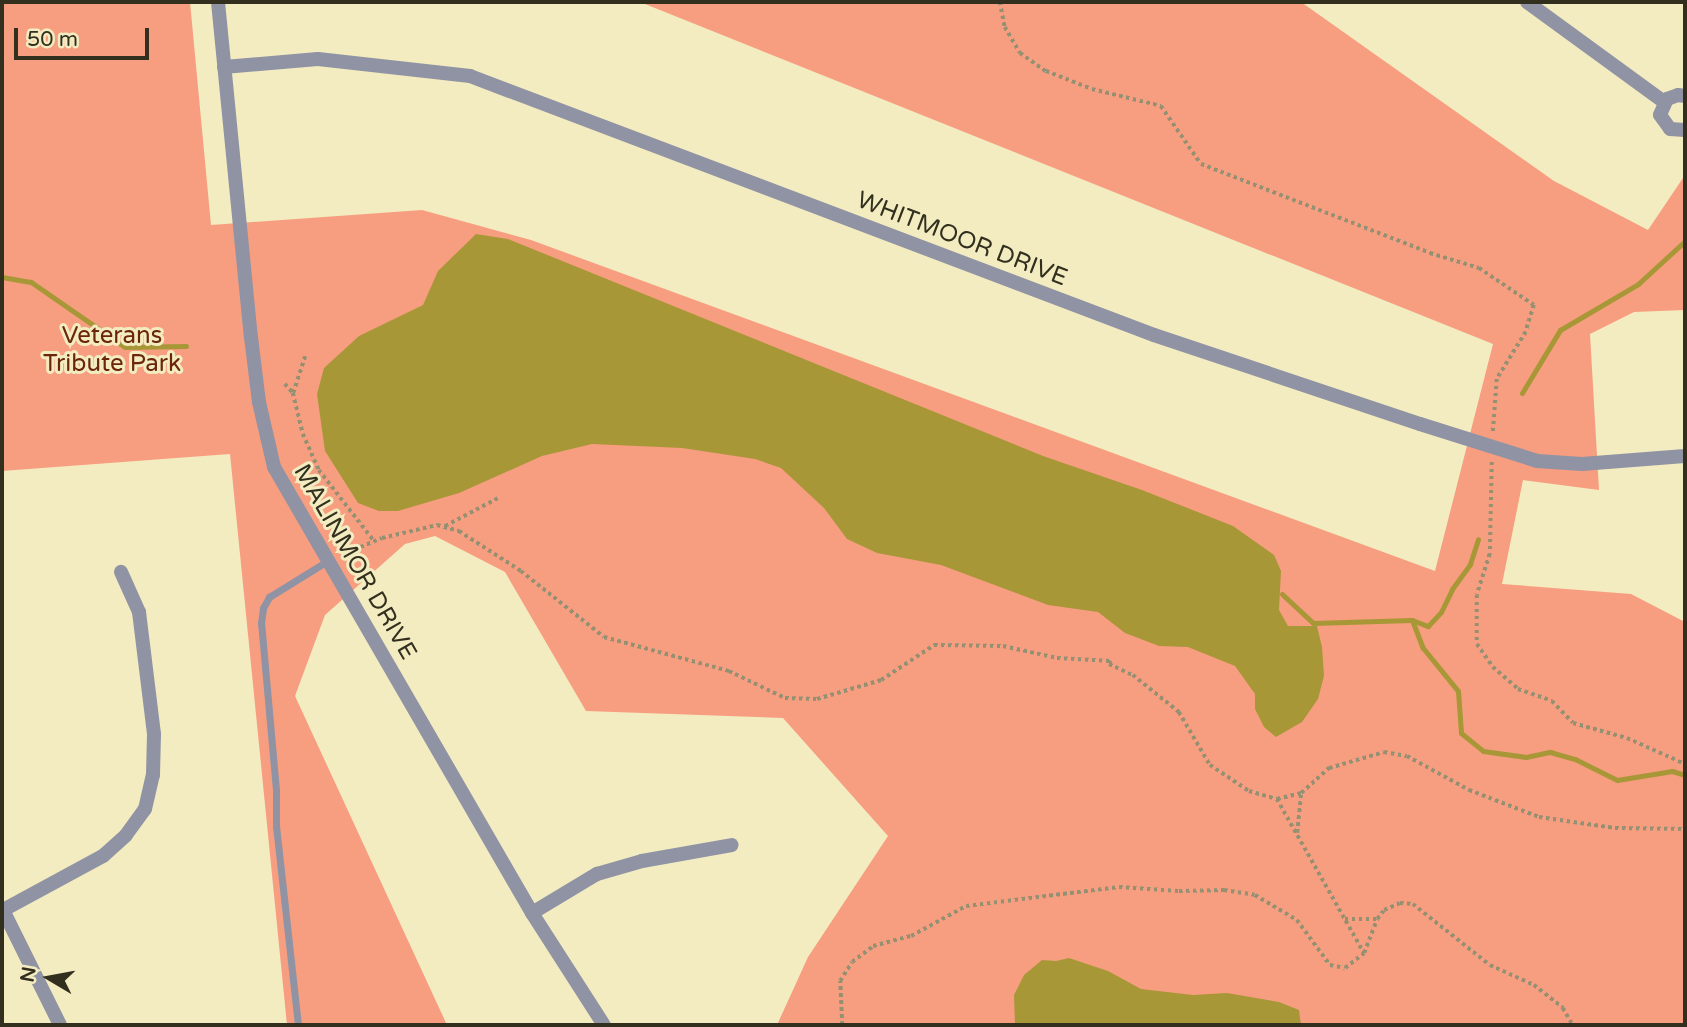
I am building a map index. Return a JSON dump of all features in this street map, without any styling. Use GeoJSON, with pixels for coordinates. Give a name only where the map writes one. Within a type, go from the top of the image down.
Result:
{"type":"FeatureCollection","features":[{"type":"Feature","properties":{"kind":"street","name":"MALINMOR DRIVE"},"geometry":{"type":"LineString","coordinates":[[218,2],[259,402],[274,467],[532,913],[604,1025]]}},
{"type":"Feature","properties":{"kind":"street"},"geometry":{"type":"LineString","coordinates":[[1527,2],[1664,102]]}},
{"type":"Feature","properties":{"kind":"street","name":"WHITMOOR DRIVE"},"geometry":{"type":"LineString","coordinates":[[224,67],[318,59],[470,76],[1154,335],[1537,461],[1582,464],[1685,456]]}},
{"type":"Feature","properties":{"kind":"street"},"geometry":{"type":"LineString","coordinates":[[1685,96],[1672,96],[1664,102],[1660,115],[1665,126],[1675,131],[1685,130]]}},
{"type":"Feature","properties":{"kind":"street"},"geometry":{"type":"LineString","coordinates":[[60,1025],[2,909],[103,856],[126,835],[145,809],[153,775],[154,734],[139,612],[121,572]]}},
{"type":"Feature","properties":{"kind":"street"},"geometry":{"type":"LineString","coordinates":[[532,913],[597,874],[642,861],[732,845]]}},
{"type":"Feature","properties":{"kind":"lane"},"geometry":{"type":"LineString","coordinates":[[298,1025],[276,828],[275,777],[261,623],[269,597],[327,561]]}},
{"type":"Feature","properties":{"kind":"path"},"geometry":{"type":"LineString","coordinates":[[1000,2],[1005,27],[1020,53],[1046,71],[1092,89],[1161,106],[1201,164],[1430,253],[1479,268],[1534,305],[1526,332],[1497,379],[1492,446],[1493,515],[1490,554],[1477,595],[1477,644],[1493,667],[1518,689],[1552,701],[1573,723],[1627,738],[1685,764]]}},
{"type":"Feature","properties":{"kind":"path"},"geometry":{"type":"LineString","coordinates":[[293,393],[305,355]]}},
{"type":"Feature","properties":{"kind":"path"},"geometry":{"type":"LineString","coordinates":[[285,384],[293,393],[303,433],[319,470],[373,541]]}},
{"type":"Feature","properties":{"kind":"path"},"geometry":{"type":"LineString","coordinates":[[443,527],[498,498]]}},
{"type":"Feature","properties":{"kind":"path"},"geometry":{"type":"LineString","coordinates":[[327,561],[373,541],[437,525],[460,531],[521,571],[604,637],[729,671],[785,698],[817,699],[881,680],[934,645],[1003,646],[1057,658],[1111,661],[1109,664],[1133,675],[1178,712],[1210,765],[1249,791],[1277,799],[1301,793],[1329,768],[1384,752],[1407,756],[1469,790],[1539,817],[1615,828],[1685,830]]}},
{"type":"Feature","properties":{"kind":"path"},"geometry":{"type":"LineString","coordinates":[[1297,835],[1301,793]]}},
{"type":"Feature","properties":{"kind":"path"},"geometry":{"type":"LineString","coordinates":[[1277,799],[1364,954]]}},
{"type":"Feature","properties":{"kind":"path"},"geometry":{"type":"LineString","coordinates":[[842,1025],[840,981],[852,962],[873,946],[911,936],[967,906],[1119,887],[1179,891],[1224,890],[1255,895],[1297,920],[1330,965],[1345,968],[1364,954],[1377,919],[1384,910],[1400,903],[1413,904],[1490,965],[1544,993],[1563,1008],[1573,1025]]}},
{"type":"Feature","properties":{"kind":"path"},"geometry":{"type":"LineString","coordinates":[[1345,919],[1377,919]]}},
{"type":"Feature","properties":{"kind":"green space","name":"Veterans Tribute Park"},"geometry":{"type":"Polygon","coordinates":[[[2,2],[190,2],[211,225],[422,210],[531,240],[1435,571],[1493,344],[640,2],[1301,2],[1554,181],[1648,230],[1685,175],[1685,310],[1634,312],[1590,334],[1599,490],[1523,480],[1502,584],[1631,594],[1685,622],[1685,1025],[777,1025],[808,957],[888,836],[783,718],[586,711],[505,572],[435,536],[405,544],[325,615],[295,696],[447,1025],[287,1025],[230,454],[2,471],[2,2]]]}},
{"type":"Feature","properties":{"kind":"shaded area"},"geometry":{"type":"Polygon","coordinates":[[[476,234],[508,239],[1043,456],[1142,490],[1233,526],[1274,555],[1281,571],[1279,610],[1288,626],[1317,626],[1324,676],[1318,699],[1302,722],[1276,737],[1264,727],[1255,709],[1255,694],[1235,666],[1188,647],[1159,646],[1125,633],[1098,612],[1048,605],[941,565],[877,553],[847,539],[824,508],[781,468],[755,459],[682,448],[592,444],[542,456],[459,493],[398,511],[379,511],[358,503],[325,451],[317,394],[324,368],[359,336],[423,305],[438,271],[476,234]]]}},
{"type":"Feature","properties":{"kind":"shaded area"},"geometry":{"type":"Polygon","coordinates":[[[1069,958],[1108,971],[1141,989],[1193,995],[1227,993],[1279,1002],[1299,1010],[1301,1025],[1015,1025],[1014,995],[1024,975],[1042,960],[1069,958]]]}},
{"type":"Feature","properties":{"kind":"waterway"},"geometry":{"type":"LineString","coordinates":[[1522,393],[1560,330],[1638,284],[1685,241]]}},
{"type":"Feature","properties":{"kind":"waterway"},"geometry":{"type":"LineString","coordinates":[[2,277],[31,282],[125,347],[186,346]]}},
{"type":"Feature","properties":{"kind":"waterway"},"geometry":{"type":"LineString","coordinates":[[1282,594],[1313,623],[1412,620],[1428,626],[1441,612],[1452,589],[1470,564],[1478,539]]}},
{"type":"Feature","properties":{"kind":"waterway"},"geometry":{"type":"LineString","coordinates":[[1412,620],[1423,648],[1458,691],[1461,733],[1483,751],[1526,757],[1550,752],[1575,759],[1617,780],[1672,771],[1685,775]]}}]}
